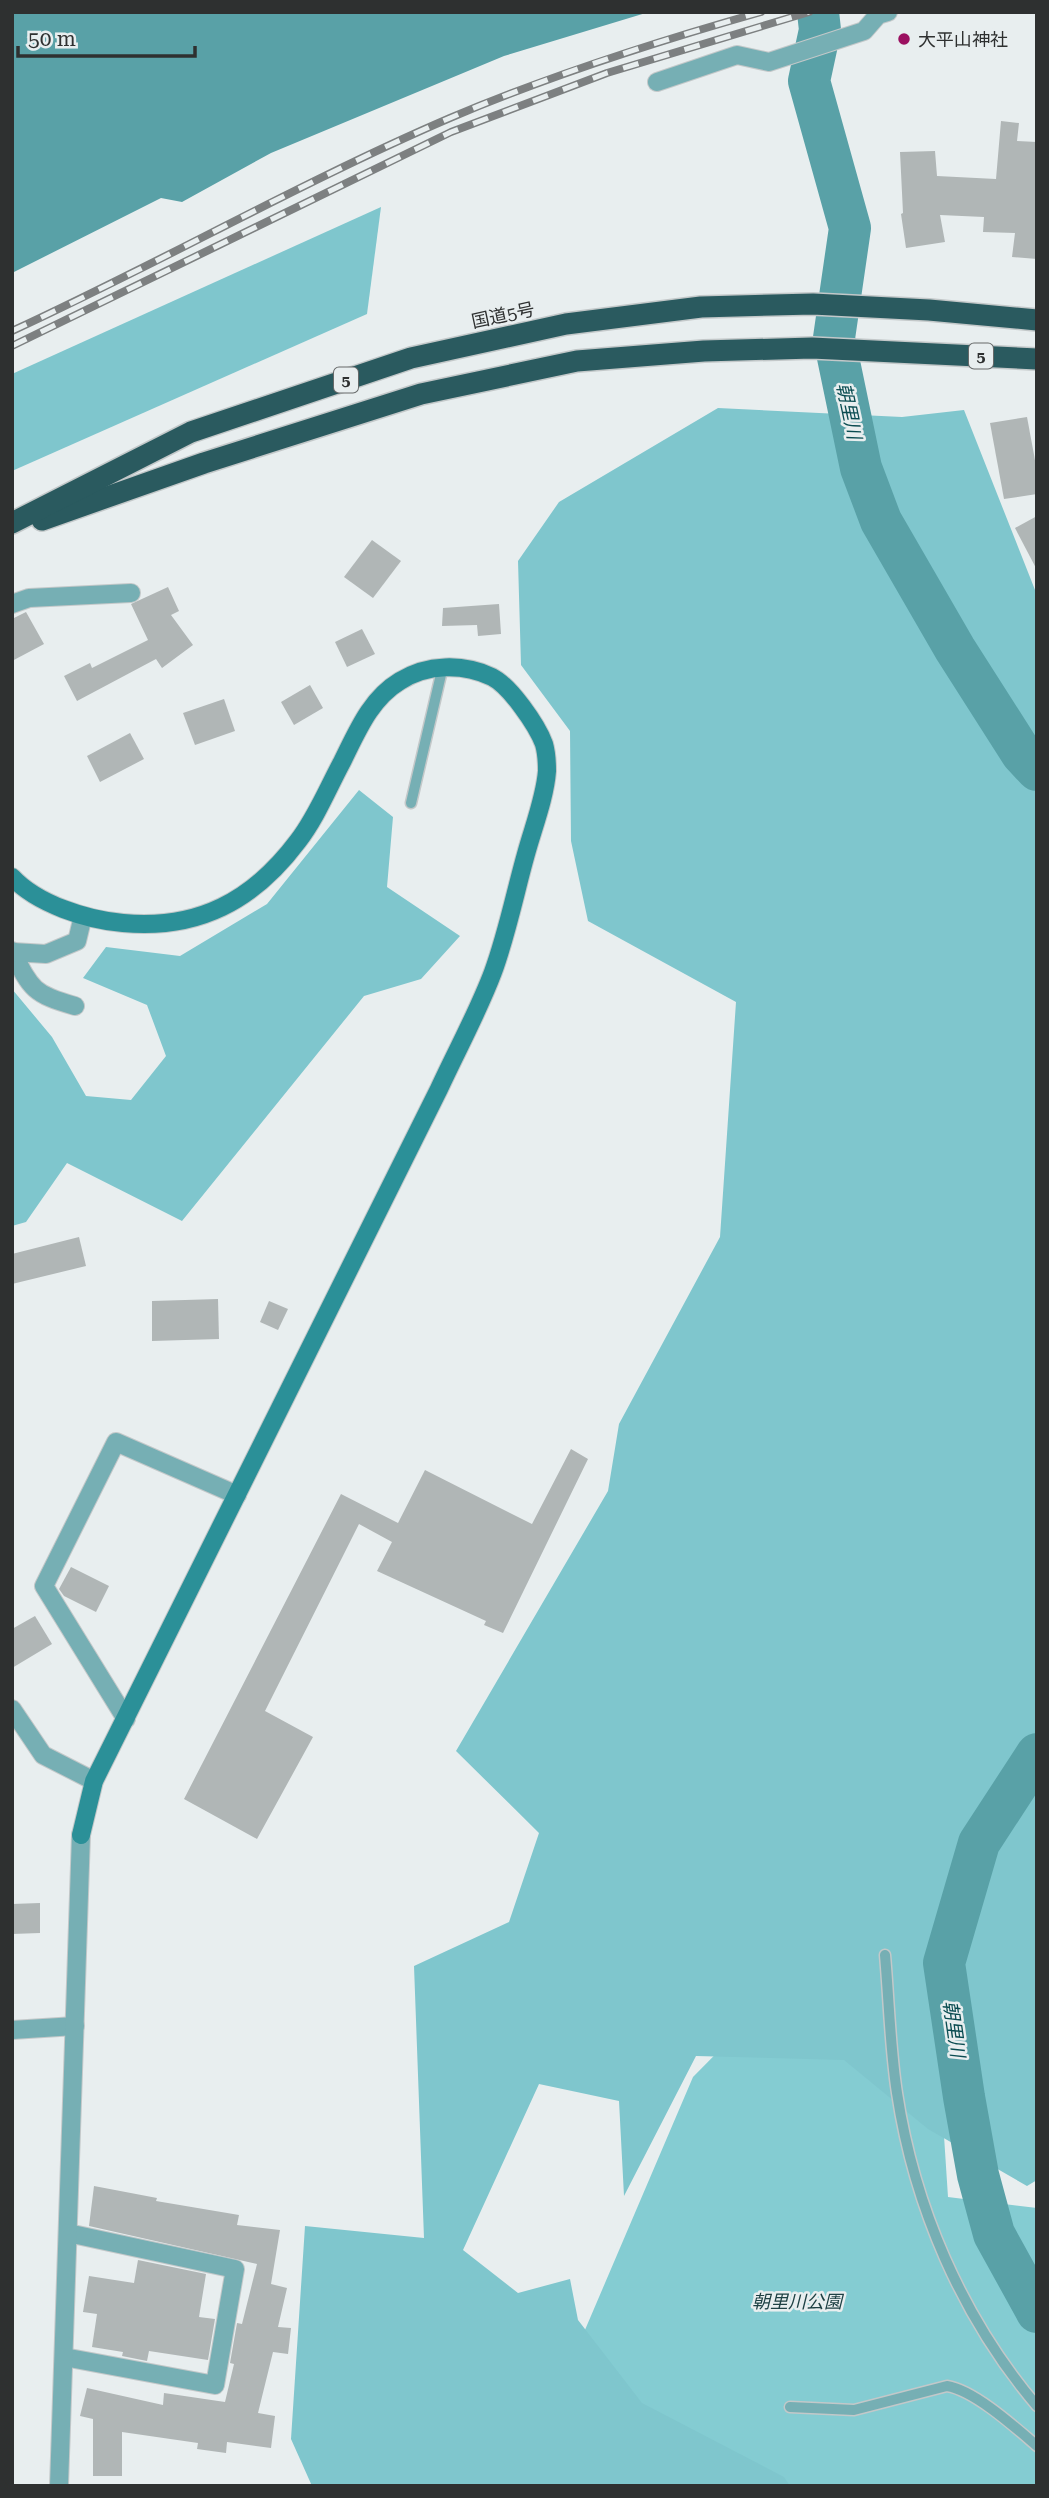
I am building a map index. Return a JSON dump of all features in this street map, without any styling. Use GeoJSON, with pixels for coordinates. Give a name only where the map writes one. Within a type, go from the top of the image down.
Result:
{"type":"FeatureCollection","features":[{"type":"Feature","properties":{"kind":"highway","name":"国道5号"},"geometry":{"type":"LineString","coordinates":[[12,523],[191,432],[411,358],[566,324],[701,307],[813,303],[1037,320]]}},
{"type":"Feature","properties":{"kind":"highway"},"geometry":{"type":"LineString","coordinates":[[566,324],[577,361]]}},
{"type":"Feature","properties":{"kind":"highway","name":"5"},"geometry":{"type":"LineString","coordinates":[[12,531],[204,463],[421,394],[577,361],[704,351],[812,348],[1037,359]]}},
{"type":"Feature","properties":{"kind":"street"},"geometry":{"type":"LineString","coordinates":[[657,82],[737,55],[769,62],[864,30],[878,15],[888,12]]}},
{"type":"Feature","properties":{"kind":"street"},"geometry":{"type":"LineString","coordinates":[[12,604],[29,598],[131,593]]}},
{"type":"Feature","properties":{"kind":"street"},"geometry":{"type":"LineString","coordinates":[[12,877],[46,901],[83,916],[112,922],[149,926],[186,922],[218,910],[242,896],[279,864],[299,840],[366,715],[381,695],[401,680],[443,666],[472,670],[495,678],[521,705],[544,744],[547,771],[539,808],[493,972],[439,1089],[94,1781],[81,1835],[59,2486]]}},
{"type":"Feature","properties":{"kind":"street"},"geometry":{"type":"LineString","coordinates":[[12,951],[46,954],[77,941],[83,916]]}},
{"type":"Feature","properties":{"kind":"street"},"geometry":{"type":"LineString","coordinates":[[12,951],[27,983],[48,999],[75,1006]]}},
{"type":"Feature","properties":{"kind":"street"},"geometry":{"type":"LineString","coordinates":[[126,1719],[44,1586],[117,1442],[237,1495]]}},
{"type":"Feature","properties":{"kind":"street"},"geometry":{"type":"LineString","coordinates":[[12,1709],[43,1755],[94,1781]]}},
{"type":"Feature","properties":{"kind":"street"},"geometry":{"type":"LineString","coordinates":[[12,2030],[75,2026]]}},
{"type":"Feature","properties":{"kind":"street"},"geometry":{"type":"LineString","coordinates":[[64,2357],[215,2385],[235,2269],[68,2233]]}},
{"type":"Feature","properties":{"kind":"lane"},"geometry":{"type":"LineString","coordinates":[[411,803],[443,666]]}},
{"type":"Feature","properties":{"kind":"lane"},"geometry":{"type":"LineString","coordinates":[[885,1955],[897,2093],[917,2183],[944,2259],[990,2343],[1037,2406]]}},
{"type":"Feature","properties":{"kind":"lane"},"geometry":{"type":"LineString","coordinates":[[790,2407],[854,2410],[947,2386],[960,2388],[1037,2446]]}},
{"type":"Feature","properties":{"kind":"green space","name":"朝里川公園"},"geometry":{"type":"Polygon","coordinates":[[[941,1826],[931,1937],[948,2197],[1037,2208],[1037,2486],[636,2486],[570,2365],[693,2077],[941,1826]]]}},
{"type":"Feature","properties":{"kind":"shaded area"},"geometry":{"type":"Polygon","coordinates":[[[12,12],[649,12],[504,56],[271,153],[182,202],[161,198],[12,273],[12,12]]]}},
{"type":"Feature","properties":{"kind":"shaded area"},"geometry":{"type":"Polygon","coordinates":[[[381,207],[367,314],[12,471],[12,374],[381,207]]]}},
{"type":"Feature","properties":{"kind":"shaded area"},"geometry":{"type":"Polygon","coordinates":[[[718,408],[902,417],[964,410],[1037,595],[1037,2180],[1027,2186],[928,2129],[844,2060],[696,2056],[624,2196],[619,2101],[539,2084],[463,2250],[518,2293],[570,2279],[578,2320],[642,2403],[784,2477],[790,2486],[312,2486],[291,2439],[305,2226],[424,2238],[414,1966],[509,1922],[539,1833],[456,1751],[608,1491],[619,1424],[720,1237],[736,1002],[588,921],[571,841],[570,731],[521,665],[518,561],[559,502],[718,408]]]}},
{"type":"Feature","properties":{"kind":"shaded area"},"geometry":{"type":"Polygon","coordinates":[[[359,790],[393,817],[387,887],[460,936],[421,979],[364,996],[182,1221],[67,1163],[26,1222],[12,1226],[12,989],[52,1037],[86,1096],[131,1100],[166,1056],[147,1005],[83,978],[106,947],[180,956],[267,904],[359,790]]]}},
{"type":"Feature","properties":{"kind":"building"},"geometry":{"type":"Polygon","coordinates":[[[1001,121],[1019,123],[1017,141],[1037,142],[1037,259],[1012,257],[1015,233],[983,232],[984,217],[940,215],[945,242],[906,248],[901,214],[900,152],[935,151],[937,176],[996,179],[1001,121]]]}},
{"type":"Feature","properties":{"kind":"building"},"geometry":{"type":"Polygon","coordinates":[[[1027,417],[1037,471],[1037,494],[1004,499],[990,423],[1027,417]]]}},
{"type":"Feature","properties":{"kind":"building"},"geometry":{"type":"Polygon","coordinates":[[[1037,516],[1037,570],[1015,528],[1037,516]]]}},
{"type":"Feature","properties":{"kind":"building"},"geometry":{"type":"Polygon","coordinates":[[[372,540],[401,561],[373,598],[344,577],[372,540]]]}},
{"type":"Feature","properties":{"kind":"building"},"geometry":{"type":"Polygon","coordinates":[[[168,587],[179,611],[171,615],[193,645],[162,668],[156,659],[77,701],[64,676],[90,663],[92,668],[148,640],[131,604],[168,587]]]}},
{"type":"Feature","properties":{"kind":"building"},"geometry":{"type":"Polygon","coordinates":[[[499,604],[501,634],[478,636],[477,625],[442,626],[443,608],[499,604]]]}},
{"type":"Feature","properties":{"kind":"building"},"geometry":{"type":"Polygon","coordinates":[[[26,612],[44,644],[12,661],[12,619],[26,612]]]}},
{"type":"Feature","properties":{"kind":"building"},"geometry":{"type":"Polygon","coordinates":[[[362,629],[375,654],[347,667],[335,642],[362,629]]]}},
{"type":"Feature","properties":{"kind":"building"},"geometry":{"type":"Polygon","coordinates":[[[310,685],[323,708],[294,725],[281,702],[310,685]]]}},
{"type":"Feature","properties":{"kind":"building"},"geometry":{"type":"Polygon","coordinates":[[[224,699],[235,731],[195,745],[183,713],[224,699]]]}},
{"type":"Feature","properties":{"kind":"building"},"geometry":{"type":"Polygon","coordinates":[[[130,733],[144,759],[100,782],[87,756],[130,733]]]}},
{"type":"Feature","properties":{"kind":"building"},"geometry":{"type":"Polygon","coordinates":[[[79,1237],[86,1266],[12,1284],[12,1254],[79,1237]]]}},
{"type":"Feature","properties":{"kind":"building"},"geometry":{"type":"Polygon","coordinates":[[[218,1299],[219,1339],[152,1341],[152,1301],[218,1299]]]}},
{"type":"Feature","properties":{"kind":"building"},"geometry":{"type":"Polygon","coordinates":[[[269,1301],[288,1309],[278,1330],[260,1322],[269,1301]]]}},
{"type":"Feature","properties":{"kind":"building"},"geometry":{"type":"Polygon","coordinates":[[[571,1449],[588,1459],[503,1633],[484,1625],[486,1621],[377,1571],[392,1542],[359,1524],[265,1711],[313,1737],[257,1839],[184,1799],[341,1494],[398,1523],[425,1470],[532,1524],[571,1449]]]}},
{"type":"Feature","properties":{"kind":"building"},"geometry":{"type":"Polygon","coordinates":[[[71,1567],[109,1586],[96,1612],[64,1596],[59,1589],[71,1567]]]}},
{"type":"Feature","properties":{"kind":"building"},"geometry":{"type":"Polygon","coordinates":[[[35,1616],[52,1644],[12,1668],[12,1629],[35,1616]]]}},
{"type":"Feature","properties":{"kind":"building"},"geometry":{"type":"Polygon","coordinates":[[[40,1903],[40,1933],[12,1934],[12,1904],[40,1903]]]}},
{"type":"Feature","properties":{"kind":"building"},"geometry":{"type":"Polygon","coordinates":[[[94,2186],[157,2198],[156,2201],[239,2215],[237,2225],[280,2230],[271,2284],[287,2288],[278,2327],[291,2328],[288,2354],[273,2352],[258,2413],[275,2416],[271,2448],[227,2442],[226,2453],[197,2449],[198,2443],[122,2432],[122,2476],[93,2476],[93,2419],[80,2416],[87,2388],[163,2405],[164,2393],[225,2402],[234,2364],[230,2363],[237,2323],[242,2324],[257,2264],[89,2226],[94,2186]]]}},
{"type":"Feature","properties":{"kind":"building"},"geometry":{"type":"Polygon","coordinates":[[[138,2260],[206,2274],[199,2317],[215,2319],[208,2360],[149,2351],[147,2361],[122,2356],[123,2352],[92,2347],[97,2314],[83,2312],[89,2276],[134,2283],[138,2260]]]}},
{"type":"Feature","properties":{"kind":"waterway","name":"朝里川"},"geometry":{"type":"LineString","coordinates":[[818,12],[820,30],[809,81],[850,228],[834,338],[861,468],[881,521],[955,649],[1022,754],[1037,770]]}},
{"type":"Feature","properties":{"kind":"waterway","name":"朝里川"},"geometry":{"type":"LineString","coordinates":[[1037,1754],[979,1843],[944,1963],[978,2175],[994,2234],[1037,2312]]}},
{"type":"Feature","properties":{"kind":"railway"},"geometry":{"type":"LineString","coordinates":[[12,331],[340,169],[450,118],[604,60],[761,12]]}},
{"type":"Feature","properties":{"kind":"railway"},"geometry":{"type":"LineString","coordinates":[[12,346],[451,132],[607,73],[809,12]]}},
{"type":"Feature","properties":{"kind":"place","name":"大平山神社"},"geometry":{"type":"Point","coordinates":[904,39]}}]}
